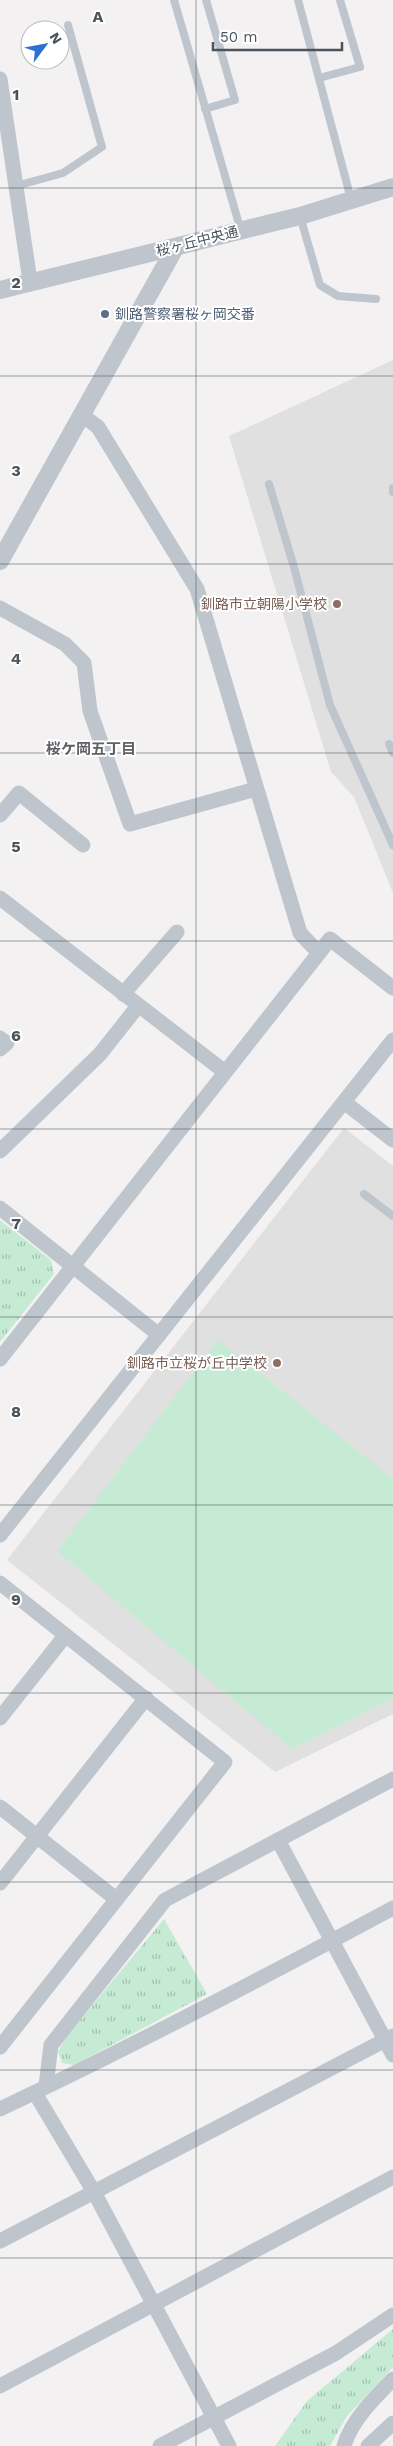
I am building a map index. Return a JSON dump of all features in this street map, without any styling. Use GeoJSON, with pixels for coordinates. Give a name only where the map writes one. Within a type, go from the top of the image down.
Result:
{"type":"FeatureCollection","features":[{"type":"Feature","properties":{"kind":"street"},"geometry":{"type":"LineString","coordinates":[[0,79],[1,97],[30,281]]}},
{"type":"Feature","properties":{"kind":"street","name":"桜ヶ丘中央通"},"geometry":{"type":"LineString","coordinates":[[0,290],[30,281],[175,248],[300,216],[393,187]]}},
{"type":"Feature","properties":{"kind":"street"},"geometry":{"type":"LineString","coordinates":[[0,561],[175,248]]}},
{"type":"Feature","properties":{"kind":"street"},"geometry":{"type":"LineString","coordinates":[[82,415],[98,427],[197,589],[300,933],[319,953]]}},
{"type":"Feature","properties":{"kind":"street"},"geometry":{"type":"LineString","coordinates":[[0,608],[65,644],[84,663],[90,711],[130,824],[256,789]]}},
{"type":"Feature","properties":{"kind":"street"},"geometry":{"type":"LineString","coordinates":[[0,815],[19,793],[83,845]]}},
{"type":"Feature","properties":{"kind":"street"},"geometry":{"type":"LineString","coordinates":[[0,898],[226,1072]]}},
{"type":"Feature","properties":{"kind":"street"},"geometry":{"type":"LineString","coordinates":[[123,994],[177,932]]}},
{"type":"Feature","properties":{"kind":"street"},"geometry":{"type":"LineString","coordinates":[[0,1359],[330,939],[393,988]]}},
{"type":"Feature","properties":{"kind":"street"},"geometry":{"type":"LineString","coordinates":[[0,1151],[100,1054],[138,1006]]}},
{"type":"Feature","properties":{"kind":"street"},"geometry":{"type":"LineString","coordinates":[[0,1038],[7,1043],[0,1049]]}},
{"type":"Feature","properties":{"kind":"street"},"geometry":{"type":"LineString","coordinates":[[0,1536],[393,1040]]}},
{"type":"Feature","properties":{"kind":"street"},"geometry":{"type":"LineString","coordinates":[[344,1102],[393,1140]]}},
{"type":"Feature","properties":{"kind":"street"},"geometry":{"type":"LineString","coordinates":[[0,1208],[159,1335]]}},
{"type":"Feature","properties":{"kind":"street"},"geometry":{"type":"LineString","coordinates":[[0,1583],[225,1762],[0,2047]]}},
{"type":"Feature","properties":{"kind":"street"},"geometry":{"type":"LineString","coordinates":[[0,1718],[65,1636]]}},
{"type":"Feature","properties":{"kind":"street"},"geometry":{"type":"LineString","coordinates":[[0,1883],[146,1698]]}},
{"type":"Feature","properties":{"kind":"street"},"geometry":{"type":"LineString","coordinates":[[229,2446],[152,2304],[41,2090],[51,2045],[164,1900],[393,1779]]}},
{"type":"Feature","properties":{"kind":"street"},"geometry":{"type":"LineString","coordinates":[[0,1807],[116,1899]]}},
{"type":"Feature","properties":{"kind":"street"},"geometry":{"type":"LineString","coordinates":[[278,1840],[332,1940],[389,2038],[393,2054]]}},
{"type":"Feature","properties":{"kind":"street"},"geometry":{"type":"LineString","coordinates":[[0,2109],[227,1998],[393,1908]]}},
{"type":"Feature","properties":{"kind":"street"},"geometry":{"type":"LineString","coordinates":[[0,2241],[389,2038]]}},
{"type":"Feature","properties":{"kind":"street"},"geometry":{"type":"LineString","coordinates":[[0,2386],[393,2178]]}},
{"type":"Feature","properties":{"kind":"street"},"geometry":{"type":"LineString","coordinates":[[160,2446],[336,2353],[393,2315]]}},
{"type":"Feature","properties":{"kind":"street"},"geometry":{"type":"LineString","coordinates":[[344,2446],[347,2435],[377,2395],[393,2379]]}},
{"type":"Feature","properties":{"kind":"street"},"geometry":{"type":"LineString","coordinates":[[368,2446],[393,2423]]}},
{"type":"Feature","properties":{"kind":"lane"},"geometry":{"type":"LineString","coordinates":[[174,0],[240,231]]}},
{"type":"Feature","properties":{"kind":"lane"},"geometry":{"type":"LineString","coordinates":[[205,109],[235,100],[206,0]]}},
{"type":"Feature","properties":{"kind":"lane"},"geometry":{"type":"LineString","coordinates":[[298,0],[351,199]]}},
{"type":"Feature","properties":{"kind":"lane"},"geometry":{"type":"LineString","coordinates":[[319,78],[360,67],[340,0]]}},
{"type":"Feature","properties":{"kind":"lane"},"geometry":{"type":"LineString","coordinates":[[16,186],[63,173],[102,147],[70,32]]}},
{"type":"Feature","properties":{"kind":"lane"},"geometry":{"type":"LineString","coordinates":[[300,216],[320,285],[338,296],[376,300]]}},
{"type":"Feature","properties":{"kind":"lane"},"geometry":{"type":"LineString","coordinates":[[269,484],[294,567],[330,705],[393,845]]}},
{"type":"Feature","properties":{"kind":"lane"},"geometry":{"type":"LineString","coordinates":[[389,744],[393,753]]}},
{"type":"Feature","properties":{"kind":"lane"},"geometry":{"type":"LineString","coordinates":[[364,1194],[393,1216]]}},
{"type":"Feature","properties":{"kind":"shaded area","name":"釧路市立朝陽小学校"},"geometry":{"type":"Polygon","coordinates":[[[393,360],[393,893],[354,797],[331,772],[229,436],[393,360]]]}},
{"type":"Feature","properties":{"kind":"shaded area","name":"釧路市立桜が丘中学校"},"geometry":{"type":"Polygon","coordinates":[[[344,1128],[393,1166],[393,1714],[275,1772],[7,1560],[344,1128]]]}},
{"type":"Feature","properties":{"kind":"green space"},"geometry":{"type":"Polygon","coordinates":[[[0,1220],[51,1260],[54,1274],[0,1342],[0,1220]]]}},
{"type":"Feature","properties":{"kind":"green space"},"geometry":{"type":"Polygon","coordinates":[[[218,1340],[393,1479],[393,1698],[292,1749],[57,1551],[218,1340]]]}},
{"type":"Feature","properties":{"kind":"green space"},"geometry":{"type":"Polygon","coordinates":[[[164,1919],[207,1994],[74,2065],[62,2063],[58,2052],[66,2037],[164,1919]]]}},
{"type":"Feature","properties":{"kind":"green space"},"geometry":{"type":"Polygon","coordinates":[[[393,2329],[393,2367],[347,2416],[330,2446],[275,2446],[307,2401],[393,2329]]]}},
{"type":"Feature","properties":{"kind":"place","name":"釧路警察署桜ヶ岡交番"},"geometry":{"type":"Point","coordinates":[105,314]}},
{"type":"Feature","properties":{"kind":"place","name":"釧路市立朝陽小学校"},"geometry":{"type":"Point","coordinates":[337,604]}},
{"type":"Feature","properties":{"kind":"place","name":"釧路市立桜が丘中学校"},"geometry":{"type":"Point","coordinates":[277,1363]}},
{"type":"Feature","properties":{"kind":"district","name":"桜ケ岡五丁目"},"geometry":{"type":"Point","coordinates":[91,749]}}]}
